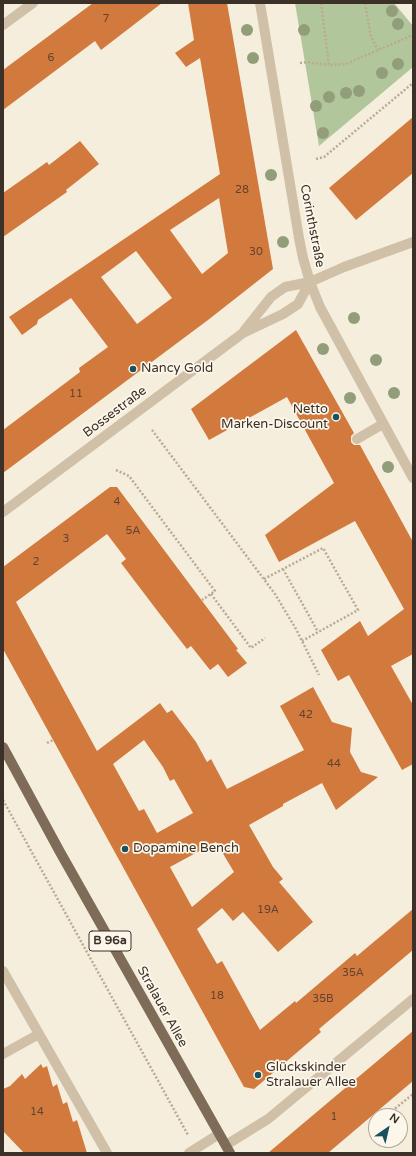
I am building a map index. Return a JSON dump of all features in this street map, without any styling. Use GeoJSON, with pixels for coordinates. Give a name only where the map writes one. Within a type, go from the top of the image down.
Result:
{"type":"FeatureCollection","features":[{"type":"Feature","properties":{"kind":"main road","name":"Stralauer Allee"},"geometry":{"type":"LineString","coordinates":[[3,747],[60,852],[228,1149]]}},
{"type":"Feature","properties":{"kind":"street"},"geometry":{"type":"LineString","coordinates":[[3,25],[33,3]]}},
{"type":"Feature","properties":{"kind":"street","name":"Corinthstraße"},"geometry":{"type":"LineString","coordinates":[[260,3],[300,244],[310,282],[320,307],[413,478]]}},
{"type":"Feature","properties":{"kind":"street","name":"Bossestraße"},"geometry":{"type":"LineString","coordinates":[[243,333],[271,297],[285,287],[310,282],[413,242]]}},
{"type":"Feature","properties":{"kind":"street","name":"Bossestraße"},"geometry":{"type":"LineString","coordinates":[[3,512],[243,333],[283,314],[298,304],[310,282]]}},
{"type":"Feature","properties":{"kind":"street"},"geometry":{"type":"LineString","coordinates":[[357,439],[383,424]]}},
{"type":"Feature","properties":{"kind":"street"},"geometry":{"type":"LineString","coordinates":[[3,971],[107,1153]]}},
{"type":"Feature","properties":{"kind":"street"},"geometry":{"type":"LineString","coordinates":[[228,1149],[268,1119],[413,999]]}},
{"type":"Feature","properties":{"kind":"street"},"geometry":{"type":"LineString","coordinates":[[3,1054],[39,1034]]}},
{"type":"Feature","properties":{"kind":"street"},"geometry":{"type":"LineString","coordinates":[[192,1151],[219,1134]]}},
{"type":"Feature","properties":{"kind":"path"},"geometry":{"type":"LineString","coordinates":[[321,3],[330,65]]}},
{"type":"Feature","properties":{"kind":"path"},"geometry":{"type":"LineString","coordinates":[[365,3],[371,37],[378,50]]}},
{"type":"Feature","properties":{"kind":"path"},"geometry":{"type":"LineString","coordinates":[[300,63],[307,62],[330,65],[346,64],[413,35]]}},
{"type":"Feature","properties":{"kind":"path"},"geometry":{"type":"LineString","coordinates":[[316,159],[324,157],[413,83]]}},
{"type":"Feature","properties":{"kind":"path"},"geometry":{"type":"LineString","coordinates":[[152,430],[275,594],[319,674]]}},
{"type":"Feature","properties":{"kind":"path"},"geometry":{"type":"LineString","coordinates":[[116,470],[129,476],[215,591],[202,600]]}},
{"type":"Feature","properties":{"kind":"path"},"geometry":{"type":"LineString","coordinates":[[264,579],[323,548],[358,610],[302,641]]}},
{"type":"Feature","properties":{"kind":"path"},"geometry":{"type":"LineString","coordinates":[[284,569],[318,632]]}},
{"type":"Feature","properties":{"kind":"path"},"geometry":{"type":"LineString","coordinates":[[210,594],[251,648],[265,638]]}},
{"type":"Feature","properties":{"kind":"path"},"geometry":{"type":"LineString","coordinates":[[47,743],[53,740]]}},
{"type":"Feature","properties":{"kind":"path"},"geometry":{"type":"LineString","coordinates":[[3,800],[192,1151]]}},
{"type":"Feature","properties":{"kind":"path"},"geometry":{"type":"LineString","coordinates":[[396,1108],[413,1094]]}},
{"type":"Feature","properties":{"kind":"green space"},"geometry":{"type":"Polygon","coordinates":[[[295,3],[394,3],[413,26],[413,67],[319,146],[295,3]]]}},
{"type":"Feature","properties":{"kind":"building"},"geometry":{"type":"Polygon","coordinates":[[[93,3],[162,3],[101,50],[95,41],[3,110],[3,70],[93,3]]]}},
{"type":"Feature","properties":{"kind":"building"},"geometry":{"type":"Polygon","coordinates":[[[188,3],[227,3],[273,269],[208,320],[3,473],[3,430],[80,372],[79,368],[108,347],[71,298],[38,320],[37,324],[22,335],[9,317],[220,174],[200,58],[186,67],[175,53],[194,40],[188,3]],[[219,198],[170,230],[202,274],[228,253],[219,198]],[[136,251],[101,277],[137,324],[172,298],[136,251]]]}},
{"type":"Feature","properties":{"kind":"building"},"geometry":{"type":"Polygon","coordinates":[[[413,117],[413,173],[356,220],[329,188],[413,117]]]}},
{"type":"Feature","properties":{"kind":"building"},"geometry":{"type":"Polygon","coordinates":[[[80,141],[99,164],[66,190],[67,192],[3,237],[3,193],[47,162],[49,165],[80,141]]]}},
{"type":"Feature","properties":{"kind":"building"},"geometry":{"type":"Polygon","coordinates":[[[296,330],[354,433],[351,436],[351,442],[354,445],[360,445],[413,542],[413,654],[391,666],[413,705],[413,764],[402,770],[349,675],[338,681],[321,650],[360,621],[368,636],[404,609],[355,521],[279,562],[265,535],[334,483],[287,397],[209,440],[191,409],[296,330]]]}},
{"type":"Feature","properties":{"kind":"building"},"geometry":{"type":"Polygon","coordinates":[[[110,487],[117,487],[247,663],[228,677],[218,664],[210,670],[191,646],[187,649],[121,563],[126,559],[107,534],[16,602],[97,751],[160,703],[167,713],[172,710],[196,742],[207,762],[211,759],[227,789],[304,750],[280,706],[313,687],[332,722],[352,728],[350,752],[361,772],[378,777],[336,810],[322,783],[283,804],[283,806],[249,825],[273,867],[283,879],[279,882],[313,922],[278,952],[243,912],[233,921],[222,908],[197,929],[217,964],[222,961],[260,1030],[295,1001],[296,1003],[355,953],[357,956],[413,909],[413,950],[319,1029],[321,1032],[254,1089],[244,1087],[3,649],[3,567],[110,487]],[[144,740],[113,764],[139,811],[144,809],[157,833],[193,813],[174,779],[170,781],[163,767],[144,740]],[[216,842],[170,867],[192,907],[234,872],[216,842]]]}},
{"type":"Feature","properties":{"kind":"building"},"geometry":{"type":"Polygon","coordinates":[[[413,1031],[413,1081],[381,1108],[368,1108],[368,1119],[328,1153],[268,1153],[413,1031]]]}},
{"type":"Feature","properties":{"kind":"building"},"geometry":{"type":"Polygon","coordinates":[[[41,1064],[43,1068],[47,1066],[53,1087],[57,1084],[63,1104],[67,1102],[73,1122],[77,1120],[87,1153],[24,1153],[3,1131],[3,1089],[10,1086],[22,1074],[25,1079],[41,1064]]]}},
{"type":"Feature","properties":{"kind":"place","name":"Nancy Gold"},"geometry":{"type":"Point","coordinates":[133,369]}},
{"type":"Feature","properties":{"kind":"place","name":"Netto Marken-Discount"},"geometry":{"type":"Point","coordinates":[336,417]}},
{"type":"Feature","properties":{"kind":"place","name":"Dopamine Bench"},"geometry":{"type":"Point","coordinates":[125,849]}},
{"type":"Feature","properties":{"kind":"place","name":"Glückskinder Stralauer Allee"},"geometry":{"type":"Point","coordinates":[258,1075]}}]}
